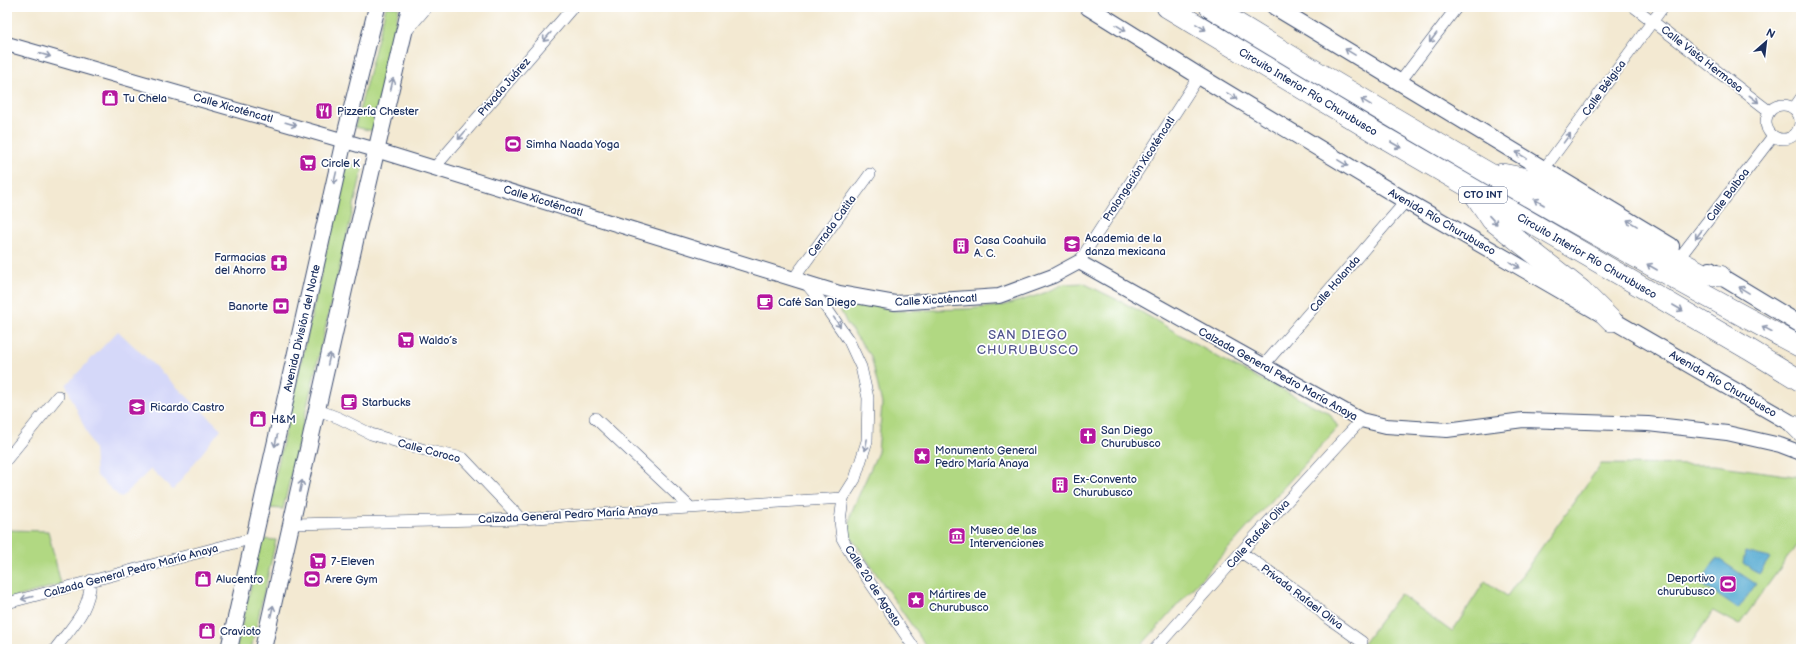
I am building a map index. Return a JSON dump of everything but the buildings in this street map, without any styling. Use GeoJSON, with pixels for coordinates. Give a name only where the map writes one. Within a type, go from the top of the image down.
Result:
{"type":"FeatureCollection","features":[{"type":"Feature","properties":{"kind":"highway","name":"Circuito Interior Río Churubusco"},"geometry":{"type":"LineString","coordinates":[[1167,7],[1470,188],[1801,381]]}},
{"type":"Feature","properties":{"kind":"highway","name":"Circuito Interior Río Churubusco"},"geometry":{"type":"LineString","coordinates":[[1210,7],[1332,82],[1482,170],[1668,276],[1801,347]]}},
{"type":"Feature","properties":{"kind":"highway"},"geometry":{"type":"LineString","coordinates":[[1482,170],[1537,181],[1629,234],[1703,274],[1720,276]]}},
{"type":"Feature","properties":{"kind":"highway"},"geometry":{"type":"LineString","coordinates":[[1470,188],[1492,220],[1581,290],[1612,321]]}},
{"type":"Feature","properties":{"kind":"main road","name":"Avenida División del Norte"},"geometry":{"type":"LineString","coordinates":[[229,649],[344,140],[377,7]]}},
{"type":"Feature","properties":{"kind":"main road"},"geometry":{"type":"LineString","coordinates":[[263,649],[376,150],[410,7]]}},
{"type":"Feature","properties":{"kind":"main road","name":"Avenida Río Churubusco"},"geometry":{"type":"LineString","coordinates":[[1088,7],[1406,201],[1799,428]]}},
{"type":"Feature","properties":{"kind":"main road"},"geometry":{"type":"LineString","coordinates":[[1275,7],[1801,325]]}},
{"type":"Feature","properties":{"kind":"street"},"geometry":{"type":"LineString","coordinates":[[403,36],[427,7]]}},
{"type":"Feature","properties":{"kind":"street","name":"Privada Juárez"},"geometry":{"type":"LineString","coordinates":[[435,167],[573,7]]}},
{"type":"Feature","properties":{"kind":"street"},"geometry":{"type":"LineString","coordinates":[[1400,82],[1456,7]]}},
{"type":"Feature","properties":{"kind":"street","name":"Calle Vista Hermosa"},"geometry":{"type":"LineString","coordinates":[[1634,7],[1769,111]]}},
{"type":"Feature","properties":{"kind":"street","name":"Calle Bélgica"},"geometry":{"type":"LineString","coordinates":[[1544,169],[1663,7]]}},
{"type":"Feature","properties":{"kind":"street","name":"Calle Xicoténcatl"},"geometry":{"type":"LineString","coordinates":[[7,44],[435,167],[799,279],[839,293],[895,303],[999,296],[1053,276],[1079,262]]}},
{"type":"Feature","properties":{"kind":"street","name":"Prolongación Xicoténcatl"},"geometry":{"type":"LineString","coordinates":[[1079,262],[1199,76]]}},
{"type":"Feature","properties":{"kind":"street"},"geometry":{"type":"LineString","coordinates":[[1794,108],[1801,98]]}},
{"type":"Feature","properties":{"kind":"street"},"geometry":{"type":"LineString","coordinates":[[1781,104],[1794,108],[1801,119],[1799,134],[1786,139],[1779,139],[1773,136],[1768,131],[1766,124],[1766,117],[1769,111],[1781,104]]}},
{"type":"Feature","properties":{"kind":"street","name":"Calle Balboa"},"geometry":{"type":"LineString","coordinates":[[1684,254],[1773,136]]}},
{"type":"Feature","properties":{"kind":"street","name":"Cerrada Catita"},"geometry":{"type":"LineString","coordinates":[[799,279],[870,174]]}},
{"type":"Feature","properties":{"kind":"street","name":"Calle Holanda"},"geometry":{"type":"LineString","coordinates":[[1263,366],[1406,201]]}},
{"type":"Feature","properties":{"kind":"street","name":"Calzada General Pedro María Anaya"},"geometry":{"type":"LineString","coordinates":[[1079,262],[1361,420],[1386,426],[1447,430],[1523,420],[1648,424],[1726,433],[1780,445],[1801,453]]}},
{"type":"Feature","properties":{"kind":"street","name":"Calle 20 de Agosto"},"geometry":{"type":"LineString","coordinates":[[799,279],[828,309],[849,341],[856,355],[865,381],[869,414],[867,441],[855,479],[843,498],[840,528],[846,546],[915,649]]}},
{"type":"Feature","properties":{"kind":"street"},"geometry":{"type":"LineString","coordinates":[[7,459],[58,396]]}},
{"type":"Feature","properties":{"kind":"street","name":"Calle Coroco"},"geometry":{"type":"LineString","coordinates":[[318,410],[339,418],[371,434],[425,450],[463,458],[521,519]]}},
{"type":"Feature","properties":{"kind":"street"},"geometry":{"type":"LineString","coordinates":[[595,418],[690,507]]}},
{"type":"Feature","properties":{"kind":"street","name":"Calle Rafaél Oliva"},"geometry":{"type":"LineString","coordinates":[[1155,649],[1361,420]]}},
{"type":"Feature","properties":{"kind":"street","name":"Calzada General Pedro María Anaya"},"geometry":{"type":"LineString","coordinates":[[292,524],[521,519],[843,498]]}},
{"type":"Feature","properties":{"kind":"street","name":"Calzada General Pedro María Anaya"},"geometry":{"type":"LineString","coordinates":[[7,603],[254,538]]}},
{"type":"Feature","properties":{"kind":"street","name":"Privada Rafael Oliva"},"geometry":{"type":"LineString","coordinates":[[1241,552],[1306,597],[1324,615],[1362,642]]}},
{"type":"Feature","properties":{"kind":"street"},"geometry":{"type":"LineString","coordinates":[[55,649],[86,608],[90,593],[91,580]]}},
{"type":"Feature","properties":{"kind":"shaded area","name":"Ricardo Castro"},"geometry":{"type":"Polygon","coordinates":[[[118,331],[221,429],[173,490],[151,469],[121,498],[96,475],[94,449],[66,385],[118,331]]]}},
{"type":"Feature","properties":{"kind":"green space"},"geometry":{"type":"Polygon","coordinates":[[[386,7],[399,7],[373,131],[355,127],[386,7]]]}},
{"type":"Feature","properties":{"kind":"green space"},"geometry":{"type":"Polygon","coordinates":[[[346,164],[363,167],[283,509],[268,508],[346,164]]]}},
{"type":"Feature","properties":{"kind":"green space"},"geometry":{"type":"Polygon","coordinates":[[[1083,283],[1138,310],[1228,363],[1329,413],[1338,427],[1138,649],[928,649],[849,534],[851,513],[878,452],[882,404],[871,356],[847,324],[835,298],[836,293],[894,311],[965,309],[1002,306],[1039,295],[1064,284],[1083,283]]]}},
{"type":"Feature","properties":{"kind":"green space"},"geometry":{"type":"Polygon","coordinates":[[[1601,464],[1714,465],[1801,477],[1801,539],[1739,625],[1713,611],[1687,649],[1359,649],[1400,594],[1452,632],[1485,581],[1507,596],[1601,464]]]}},
{"type":"Feature","properties":{"kind":"green space"},"geometry":{"type":"Polygon","coordinates":[[[7,530],[48,531],[61,584],[7,600],[7,530]]]}},
{"type":"Feature","properties":{"kind":"green space"},"geometry":{"type":"Polygon","coordinates":[[[262,539],[276,540],[251,649],[236,649],[262,539]]]}},
{"type":"Feature","properties":{"kind":"water"},"geometry":{"type":"Polygon","coordinates":[[[1745,552],[1770,558],[1759,574],[1743,563],[1745,552]]]}},
{"type":"Feature","properties":{"kind":"water","name":"Deportivo churubusco"},"geometry":{"type":"Polygon","coordinates":[[[1717,558],[1756,584],[1738,609],[1700,583],[1717,558]]]}},
{"type":"Feature","properties":{"kind":"place","name":"Tu Chela"},"geometry":{"type":"Point","coordinates":[110,98]}},
{"type":"Feature","properties":{"kind":"place","name":"Pizzería Chester"},"geometry":{"type":"Point","coordinates":[324,111]}},
{"type":"Feature","properties":{"kind":"place","name":"Simha Naada Yoga"},"geometry":{"type":"Point","coordinates":[513,144]}},
{"type":"Feature","properties":{"kind":"place","name":"Circle K"},"geometry":{"type":"Point","coordinates":[308,163]}},
{"type":"Feature","properties":{"kind":"place","name":"Academia de la danza mexicana"},"geometry":{"type":"Point","coordinates":[1072,244]}},
{"type":"Feature","properties":{"kind":"place","name":"Casa Coahuila A. C."},"geometry":{"type":"Point","coordinates":[961,246]}},
{"type":"Feature","properties":{"kind":"place","name":"Farmacias del Ahorro"},"geometry":{"type":"Point","coordinates":[279,263]}},
{"type":"Feature","properties":{"kind":"place","name":"Café San Diego"},"geometry":{"type":"Point","coordinates":[765,302]}},
{"type":"Feature","properties":{"kind":"place","name":"Banorte"},"geometry":{"type":"Point","coordinates":[281,306]}},
{"type":"Feature","properties":{"kind":"place","name":"Waldo´s"},"geometry":{"type":"Point","coordinates":[406,340]}},
{"type":"Feature","properties":{"kind":"place","name":"Starbucks"},"geometry":{"type":"Point","coordinates":[349,402]}},
{"type":"Feature","properties":{"kind":"place","name":"Ricardo Castro"},"geometry":{"type":"Point","coordinates":[137,407]}},
{"type":"Feature","properties":{"kind":"place","name":"H&M"},"geometry":{"type":"Point","coordinates":[258,419]}},
{"type":"Feature","properties":{"kind":"place","name":"San Diego Churubusco"},"geometry":{"type":"Point","coordinates":[1088,436]}},
{"type":"Feature","properties":{"kind":"place","name":"Monumento General Pedro María Anaya"},"geometry":{"type":"Point","coordinates":[922,456]}},
{"type":"Feature","properties":{"kind":"place","name":"Ex-Convento Churubusco"},"geometry":{"type":"Point","coordinates":[1060,485]}},
{"type":"Feature","properties":{"kind":"place","name":"Museo de las Intervenciones"},"geometry":{"type":"Point","coordinates":[957,536]}},
{"type":"Feature","properties":{"kind":"place","name":"7-Eleven"},"geometry":{"type":"Point","coordinates":[318,561]}},
{"type":"Feature","properties":{"kind":"place","name":"Alucentro"},"geometry":{"type":"Point","coordinates":[203,579]}},
{"type":"Feature","properties":{"kind":"place","name":"Arere Gym"},"geometry":{"type":"Point","coordinates":[312,579]}},
{"type":"Feature","properties":{"kind":"place","name":"Deportivo churubusco"},"geometry":{"type":"Point","coordinates":[1728,584]}},
{"type":"Feature","properties":{"kind":"place","name":"Mártires de Churubusco"},"geometry":{"type":"Point","coordinates":[916,600]}},
{"type":"Feature","properties":{"kind":"place","name":"Cravioto"},"geometry":{"type":"Point","coordinates":[207,631]}},
{"type":"Feature","properties":{"kind":"district","name":"SAN DIEGO CHURUBUSCO"},"geometry":{"type":"Point","coordinates":[1028,342]}}]}
